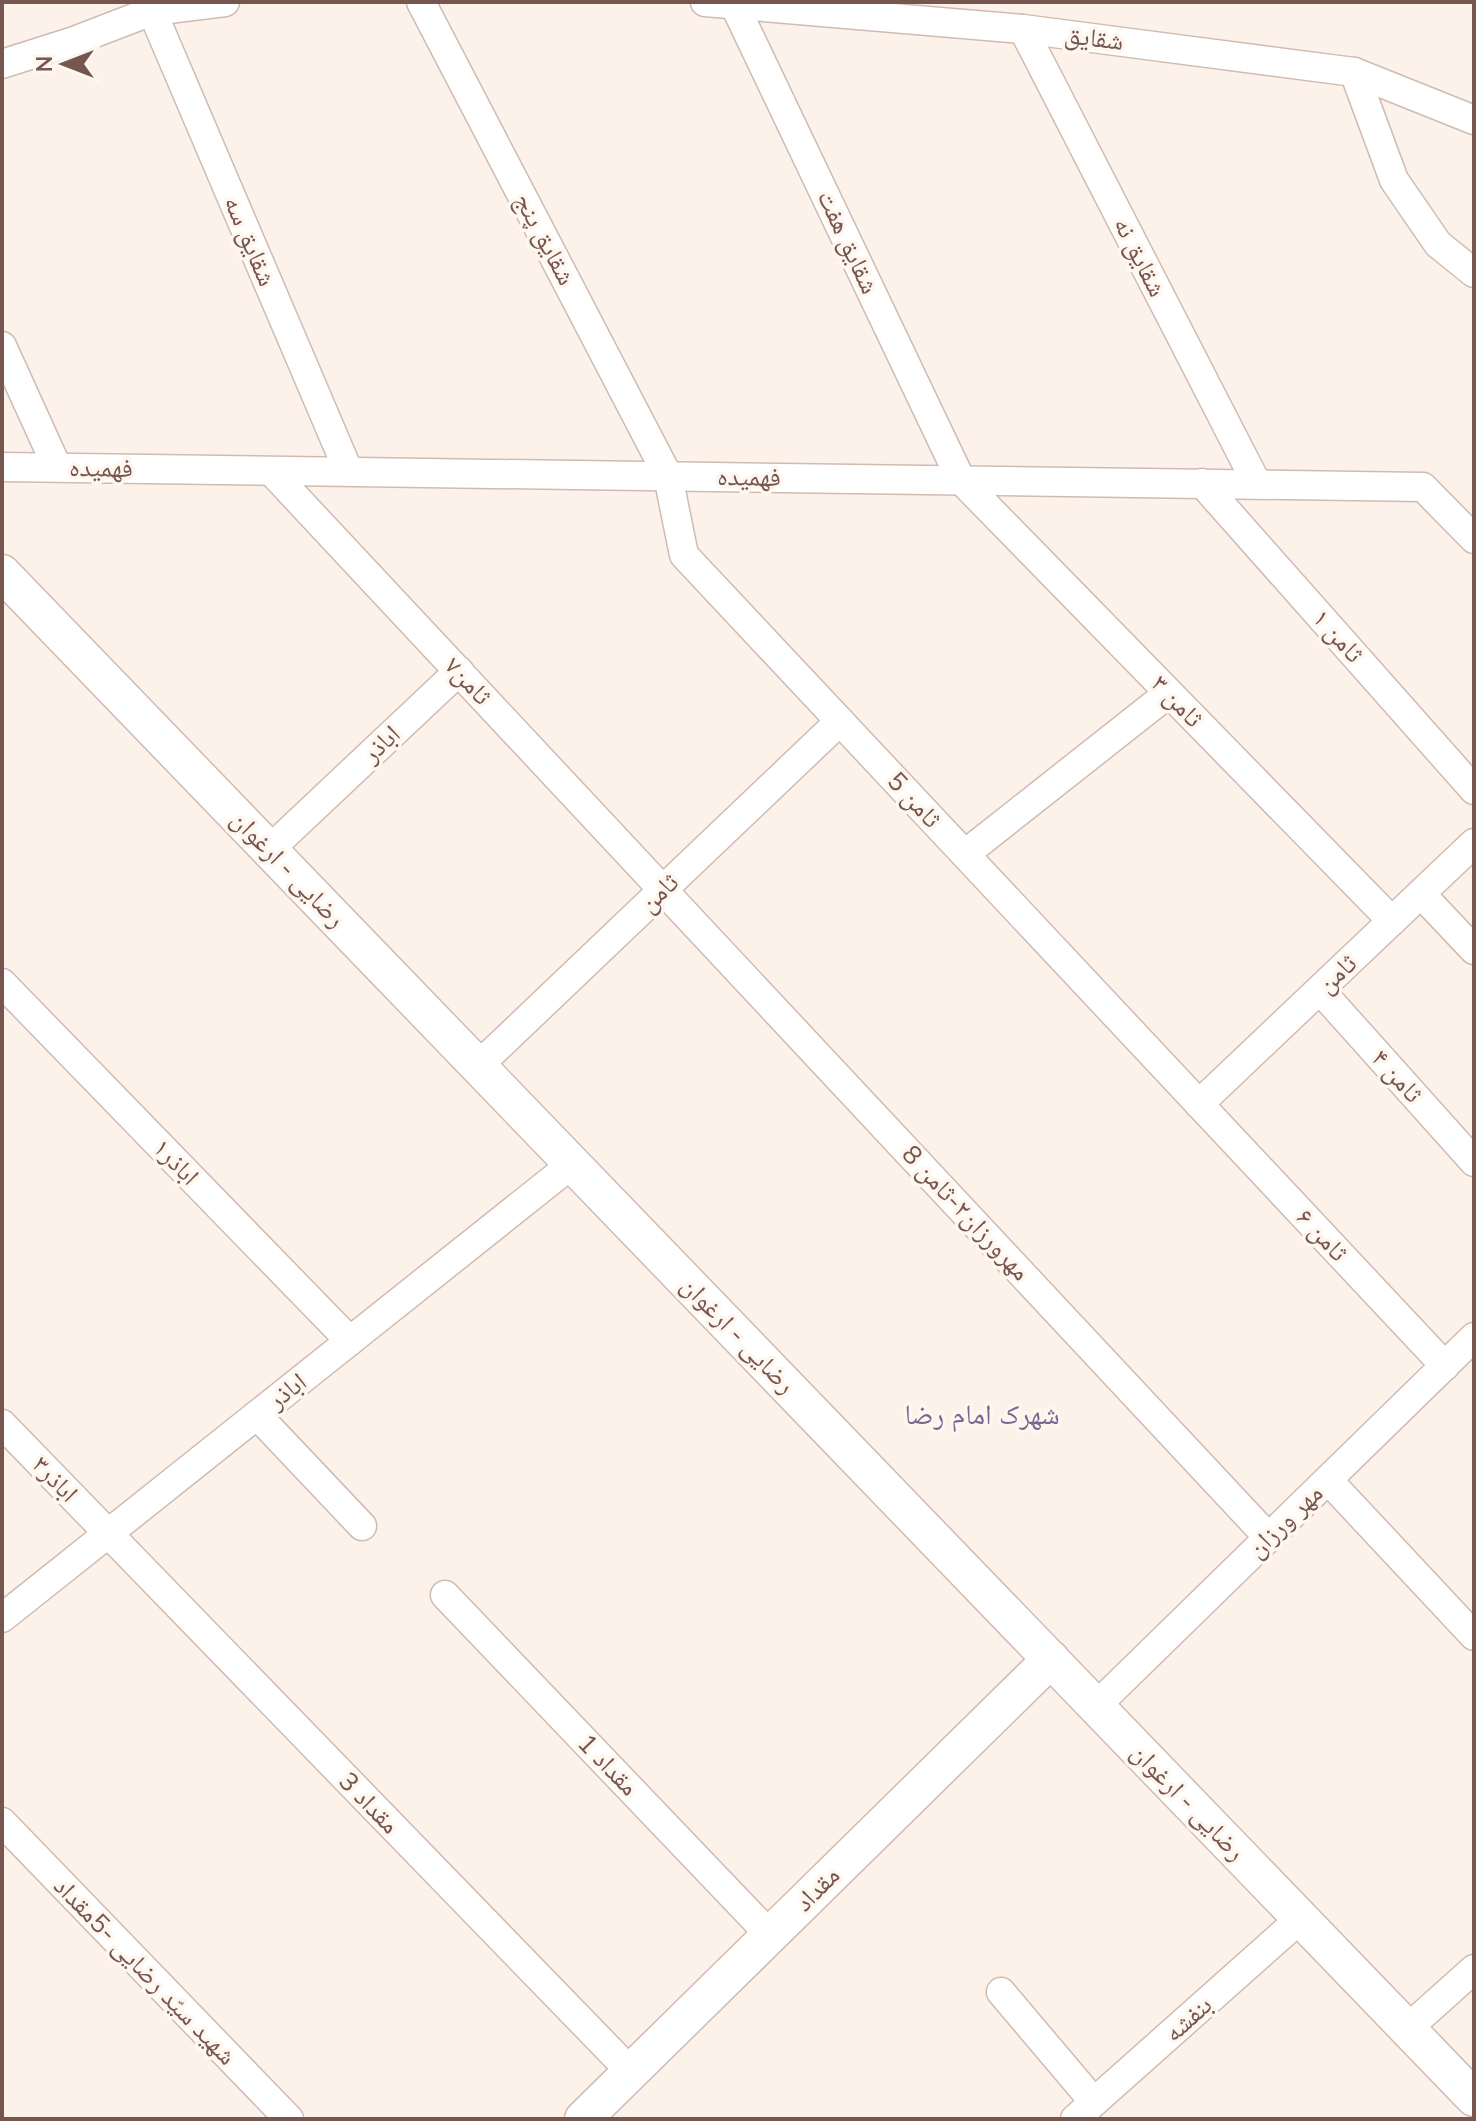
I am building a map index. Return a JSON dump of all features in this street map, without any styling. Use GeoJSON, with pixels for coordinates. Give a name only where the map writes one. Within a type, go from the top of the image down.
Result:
{"type":"FeatureCollection","features":[{"type":"Feature","properties":{"kind":"street"},"geometry":{"type":"LineString","coordinates":[[2,64],[74,41],[149,7],[225,2]]}},
{"type":"Feature","properties":{"kind":"street","name":"شقایق پنج"},"geometry":{"type":"LineString","coordinates":[[421,2],[668,476]]}},
{"type":"Feature","properties":{"kind":"street","name":"شقایق"},"geometry":{"type":"LineString","coordinates":[[705,2],[1023,29],[1354,72],[1474,120]]}},
{"type":"Feature","properties":{"kind":"street","name":"شقایق هفت"},"geometry":{"type":"LineString","coordinates":[[734,4],[961,480]]}},
{"type":"Feature","properties":{"kind":"street","name":"شقایق سه"},"geometry":{"type":"LineString","coordinates":[[149,7],[348,470]]}},
{"type":"Feature","properties":{"kind":"street","name":"شقایق نه"},"geometry":{"type":"LineString","coordinates":[[1023,29],[1257,484]]}},
{"type":"Feature","properties":{"kind":"street"},"geometry":{"type":"LineString","coordinates":[[1354,72],[1394,180],[1438,244],[1474,273]]}},
{"type":"Feature","properties":{"kind":"street"},"geometry":{"type":"LineString","coordinates":[[2,346],[57,467]]}},
{"type":"Feature","properties":{"kind":"street","name":"فهمیده"},"geometry":{"type":"LineString","coordinates":[[2,467],[1423,487],[1474,539]]}},
{"type":"Feature","properties":{"kind":"street","name":"ثامن۷"},"geometry":{"type":"LineString","coordinates":[[272,472],[663,890]]}},
{"type":"Feature","properties":{"kind":"street","name":"ثامن 5"},"geometry":{"type":"LineString","coordinates":[[668,476],[684,555],[1199,1104]]}},
{"type":"Feature","properties":{"kind":"street","name":"ثامن ۳"},"geometry":{"type":"LineString","coordinates":[[961,480],[1392,921]]}},
{"type":"Feature","properties":{"kind":"street","name":"ثامن ۱"},"geometry":{"type":"LineString","coordinates":[[1202,483],[1474,790]]}},
{"type":"Feature","properties":{"kind":"street","name":"رضایی - ارغوان"},"geometry":{"type":"LineString","coordinates":[[2,573],[1474,2098]]}},
{"type":"Feature","properties":{"kind":"street","name":"اباذر"},"geometry":{"type":"LineString","coordinates":[[269,850],[459,671]]}},
{"type":"Feature","properties":{"kind":"street"},"geometry":{"type":"LineString","coordinates":[[965,854],[1169,693]]}},
{"type":"Feature","properties":{"kind":"street","name":"ثامن"},"geometry":{"type":"LineString","coordinates":[[478,1066],[840,721]]}},
{"type":"Feature","properties":{"kind":"street","name":"ثامن"},"geometry":{"type":"LineString","coordinates":[[1199,1104],[1474,843]]}},
{"type":"Feature","properties":{"kind":"street","name":"مهرورزان۲-ثامن 8"},"geometry":{"type":"LineString","coordinates":[[663,890],[1268,1537]]}},
{"type":"Feature","properties":{"kind":"street"},"geometry":{"type":"LineString","coordinates":[[1421,894],[1474,950]]}},
{"type":"Feature","properties":{"kind":"street","name":"اباذر۱"},"geometry":{"type":"LineString","coordinates":[[2,983],[350,1341]]}},
{"type":"Feature","properties":{"kind":"street","name":"ثامن ۴"},"geometry":{"type":"LineString","coordinates":[[1320,990],[1474,1162]]}},
{"type":"Feature","properties":{"kind":"street","name":"ثامن ۶"},"geometry":{"type":"LineString","coordinates":[[1199,1104],[1445,1366]]}},
{"type":"Feature","properties":{"kind":"street","name":"اباذر"},"geometry":{"type":"LineString","coordinates":[[2,1618],[572,1164]]}},
{"type":"Feature","properties":{"kind":"street","name":"مهر ورزان"},"geometry":{"type":"LineString","coordinates":[[1096,1706],[1474,1337]]}},
{"type":"Feature","properties":{"kind":"street"},"geometry":{"type":"LineString","coordinates":[[257,1415],[362,1526]]}},
{"type":"Feature","properties":{"kind":"street","name":"اباذر۳"},"geometry":{"type":"LineString","coordinates":[[2,1424],[108,1534]]}},
{"type":"Feature","properties":{"kind":"street"},"geometry":{"type":"LineString","coordinates":[[1328,1480],[1474,1636]]}},
{"type":"Feature","properties":{"kind":"street","name":"مقداد 3"},"geometry":{"type":"LineString","coordinates":[[108,1534],[631,2072]]}},
{"type":"Feature","properties":{"kind":"street","name":"مقداد 1"},"geometry":{"type":"LineString","coordinates":[[445,1595],[770,1935]]}},
{"type":"Feature","properties":{"kind":"street","name":"مقداد"},"geometry":{"type":"LineString","coordinates":[[583,2119],[1051,1659]]}},
{"type":"Feature","properties":{"kind":"street","name":"شهید سیّد‌ رضایی -5مقداد"},"geometry":{"type":"LineString","coordinates":[[2,1822],[289,2119]]}},
{"type":"Feature","properties":{"kind":"street","name":"بنفشه"},"geometry":{"type":"LineString","coordinates":[[1084,2111],[1301,1918]]}},
{"type":"Feature","properties":{"kind":"street"},"geometry":{"type":"LineString","coordinates":[[1407,2029],[1474,1969]]}},
{"type":"Feature","properties":{"kind":"street"},"geometry":{"type":"LineString","coordinates":[[1001,1992],[1084,2111]]}},
{"type":"Feature","properties":{"kind":"district","name":"شهرک امام رضا"},"geometry":{"type":"Point","coordinates":[982,1415]}}]}
